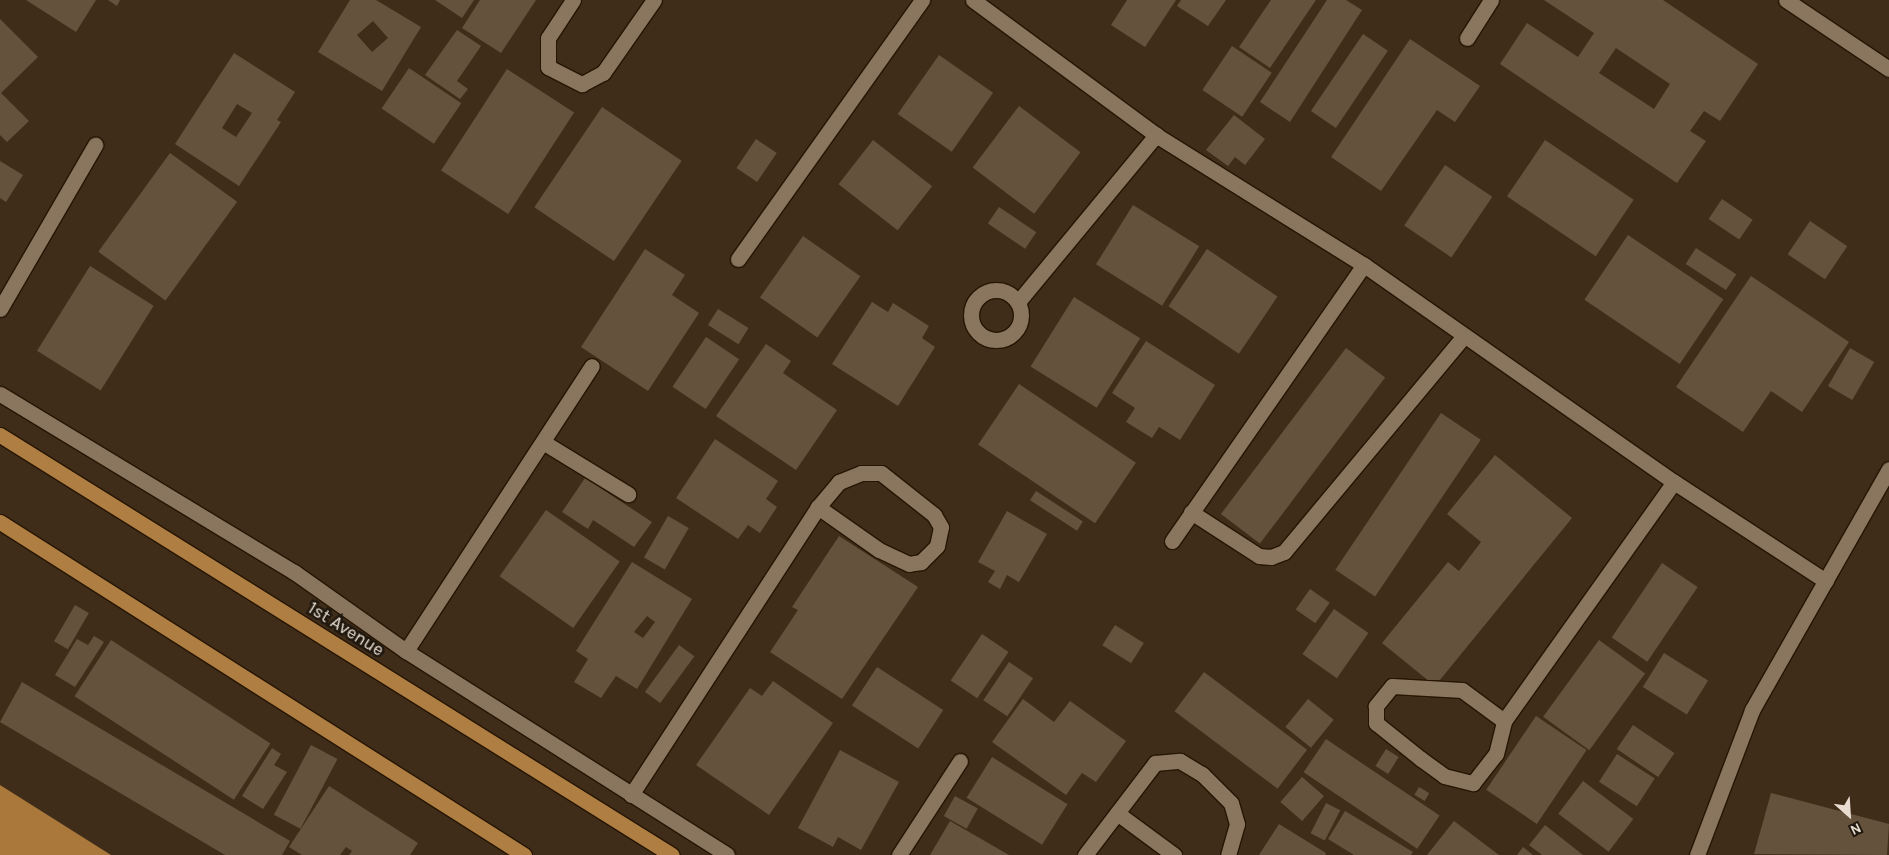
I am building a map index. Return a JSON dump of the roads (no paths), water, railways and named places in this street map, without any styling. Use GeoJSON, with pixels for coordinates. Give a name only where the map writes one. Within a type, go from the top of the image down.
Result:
{"type":"FeatureCollection","features":[{"type":"Feature","properties":{"kind":"main road","name":"1st Avenue"},"geometry":{"type":"LineString","coordinates":[[0,436],[672,855]]}},
{"type":"Feature","properties":{"kind":"main road"},"geometry":{"type":"LineString","coordinates":[[0,522],[524,855]]}},
{"type":"Feature","properties":{"kind":"street"},"geometry":{"type":"LineString","coordinates":[[574,0],[548,38],[548,67],[582,84],[603,73],[654,0]]}},
{"type":"Feature","properties":{"kind":"street"},"geometry":{"type":"LineString","coordinates":[[738,259],[922,0]]}},
{"type":"Feature","properties":{"kind":"street"},"geometry":{"type":"LineString","coordinates":[[973,0],[1156,135],[1364,265],[1674,482],[1826,581]]}},
{"type":"Feature","properties":{"kind":"street"},"geometry":{"type":"LineString","coordinates":[[1467,38],[1492,0]]}},
{"type":"Feature","properties":{"kind":"street"},"geometry":{"type":"LineString","coordinates":[[1786,0],[1889,69]]}},
{"type":"Feature","properties":{"kind":"street"},"geometry":{"type":"LineString","coordinates":[[1018,302],[1156,135]]}},
{"type":"Feature","properties":{"kind":"street"},"geometry":{"type":"LineString","coordinates":[[0,308],[95,145]]}},
{"type":"Feature","properties":{"kind":"street"},"geometry":{"type":"LineString","coordinates":[[1172,541],[1364,265]]}},
{"type":"Feature","properties":{"kind":"street"},"geometry":{"type":"LineString","coordinates":[[1191,512],[1259,556],[1270,557],[1284,552],[1464,336]]}},
{"type":"Feature","properties":{"kind":"street"},"geometry":{"type":"LineString","coordinates":[[406,651],[592,366]]}},
{"type":"Feature","properties":{"kind":"street"},"geometry":{"type":"LineString","coordinates":[[0,394],[294,572],[406,651],[727,855]]}},
{"type":"Feature","properties":{"kind":"street"},"geometry":{"type":"LineString","coordinates":[[543,442],[628,494]]}},
{"type":"Feature","properties":{"kind":"street"},"geometry":{"type":"LineString","coordinates":[[1696,855],[1752,710],[1889,469]]}},
{"type":"Feature","properties":{"kind":"street"},"geometry":{"type":"LineString","coordinates":[[631,795],[818,508],[840,482],[861,472],[881,473],[934,515],[941,527],[937,546],[921,562],[909,564],[879,550],[818,508]]}},
{"type":"Feature","properties":{"kind":"street"},"geometry":{"type":"LineString","coordinates":[[1504,721],[1462,690],[1392,686],[1376,706],[1376,723],[1444,776],[1473,783],[1496,754],[1504,721],[1674,482]]}},
{"type":"Feature","properties":{"kind":"street"},"geometry":{"type":"LineString","coordinates":[[899,855],[960,761]]}},
{"type":"Feature","properties":{"kind":"street"},"geometry":{"type":"LineString","coordinates":[[1085,855],[1156,763],[1180,761],[1202,774],[1231,803],[1237,824],[1228,855]]}},
{"type":"Feature","properties":{"kind":"street"},"geometry":{"type":"LineString","coordinates":[[1117,813],[1174,855]]}}]}
